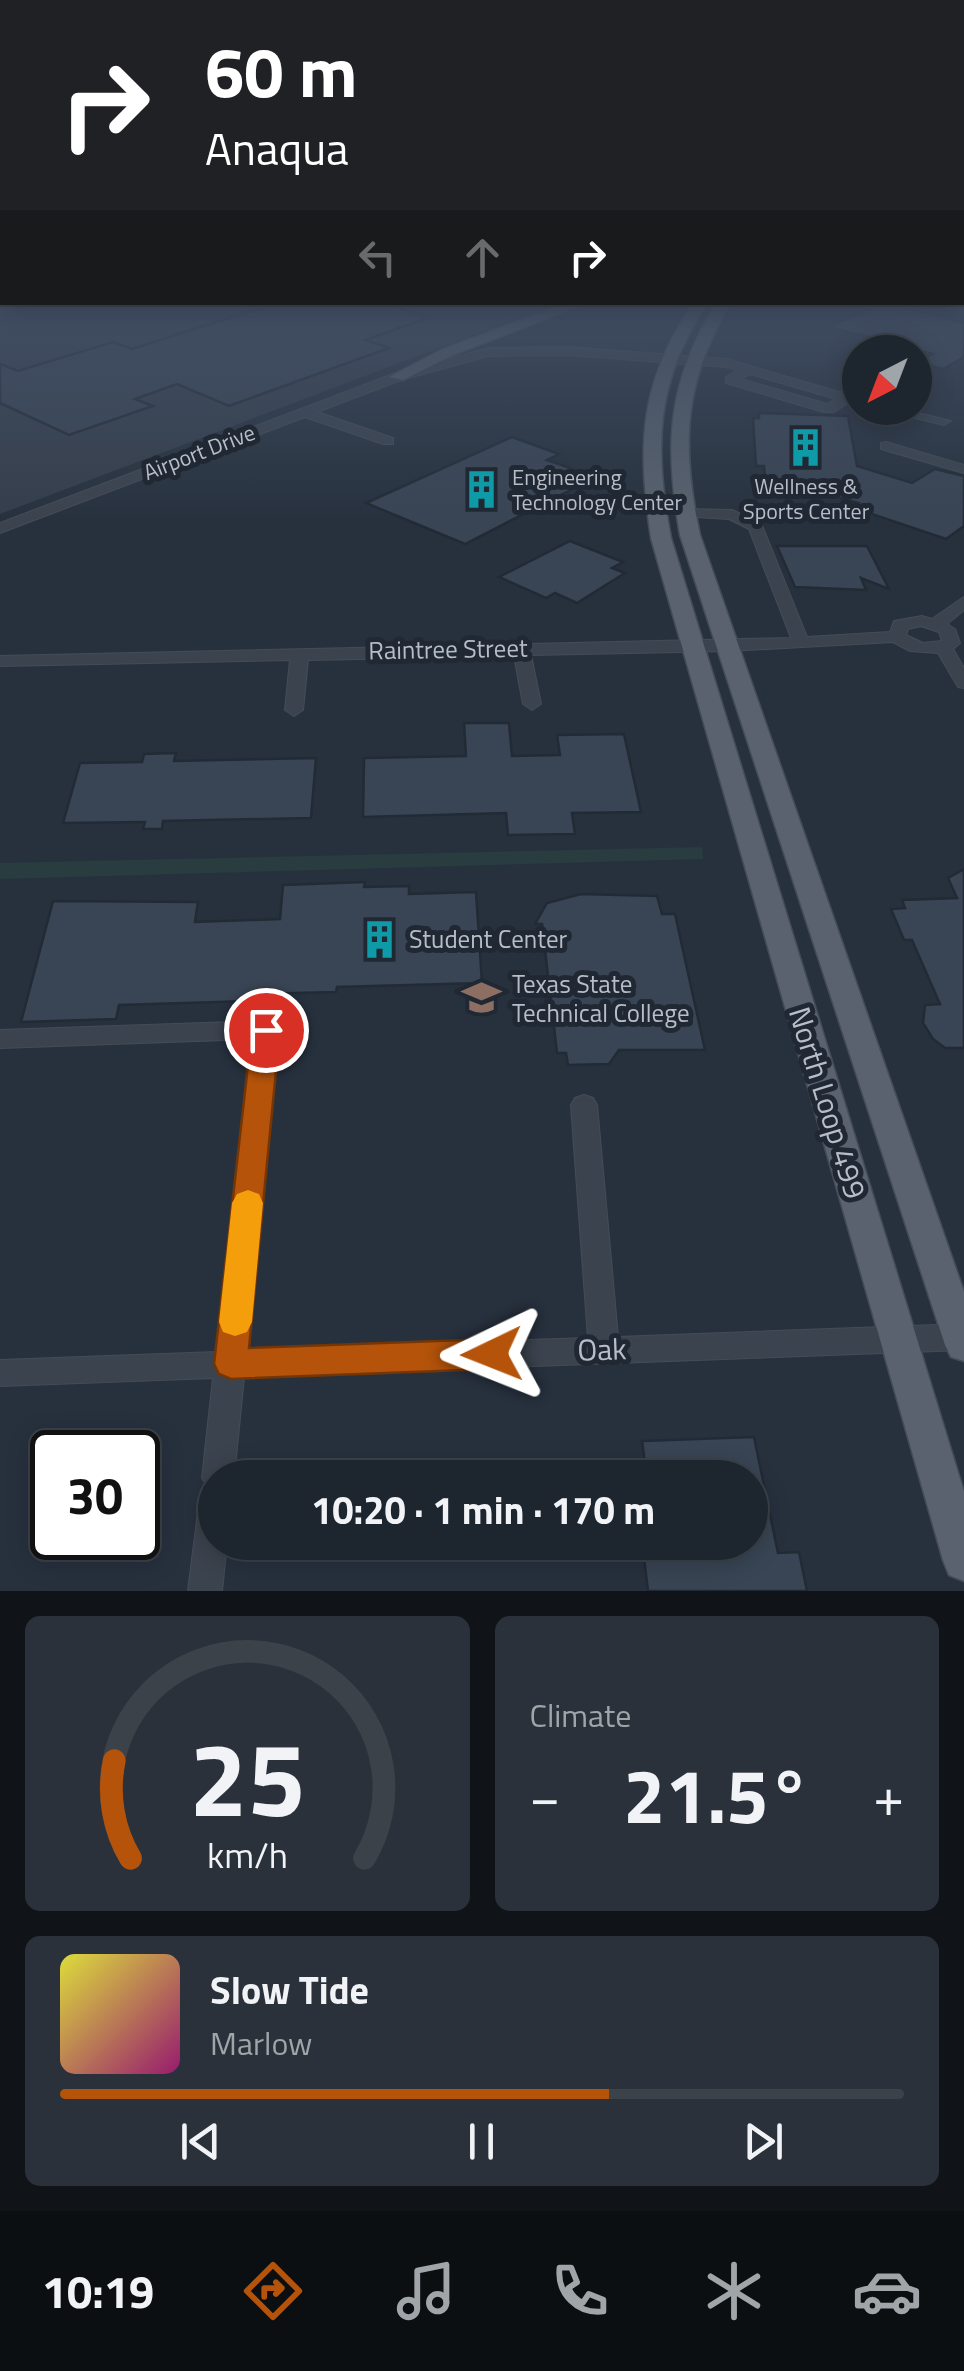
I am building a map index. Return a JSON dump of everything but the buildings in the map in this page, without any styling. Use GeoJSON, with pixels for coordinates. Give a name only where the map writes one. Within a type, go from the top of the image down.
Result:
{"type":"FeatureCollection","features":[{"type":"Feature","properties":{"kind":"main road"},"geometry":{"type":"LineString","coordinates":[[396,377],[404,373]]}},
{"type":"Feature","properties":{"kind":"main road","name":"North Loop 499"},"geometry":{"type":"LineString","coordinates":[[663,373],[656,389],[648,437],[650,477],[661,538],[964,1560]]}},
{"type":"Feature","properties":{"kind":"main road","name":"North Loop 499"},"geometry":{"type":"LineString","coordinates":[[689,373],[678,408],[676,457],[685,513],[963,1340]]}},
{"type":"Feature","properties":{"kind":"street","name":"Airport Drive"},"geometry":{"type":"LineString","coordinates":[[0,528],[408,373]]}},
{"type":"Feature","properties":{"kind":"street"},"geometry":{"type":"LineString","coordinates":[[742,373],[730,380],[829,409],[842,404]]}},
{"type":"Feature","properties":{"kind":"street","name":"Airport Drive"},"geometry":{"type":"LineString","coordinates":[[759,373],[842,397]]}},
{"type":"Feature","properties":{"kind":"street"},"geometry":{"type":"LineString","coordinates":[[306,412],[388,441]]}},
{"type":"Feature","properties":{"kind":"street"},"geometry":{"type":"LineString","coordinates":[[932,419],[944,422]]}},
{"type":"Feature","properties":{"kind":"street"},"geometry":{"type":"LineString","coordinates":[[886,446],[964,469]]}},
{"type":"Feature","properties":{"kind":"street"},"geometry":{"type":"LineString","coordinates":[[685,513],[732,515],[756,526],[801,642]]}},
{"type":"Feature","properties":{"kind":"street"},"geometry":{"type":"LineString","coordinates":[[944,648],[918,648],[897,638],[895,631],[900,625],[936,624],[964,602]]}},
{"type":"Feature","properties":{"kind":"street"},"geometry":{"type":"LineString","coordinates":[[936,624],[952,636],[944,648]]}},
{"type":"Feature","properties":{"kind":"street","name":"Raintree Street"},"geometry":{"type":"LineString","coordinates":[[0,661],[728,646],[897,638]]}},
{"type":"Feature","properties":{"kind":"street"},"geometry":{"type":"LineString","coordinates":[[522,648],[532,704]]}},
{"type":"Feature","properties":{"kind":"street"},"geometry":{"type":"LineString","coordinates":[[944,648],[964,684]]}},
{"type":"Feature","properties":{"kind":"street"},"geometry":{"type":"LineString","coordinates":[[294,710],[300,652]]}},
{"type":"Feature","properties":{"kind":"street"},"geometry":{"type":"LineString","coordinates":[[0,1039],[266,1030],[220,1460]]}},
{"type":"Feature","properties":{"kind":"street"},"geometry":{"type":"LineString","coordinates":[[584,1104],[604,1350]]}},
{"type":"Feature","properties":{"kind":"street","name":"Oak"},"geometry":{"type":"LineString","coordinates":[[0,1372],[898,1339],[963,1340]]}},
{"type":"Feature","properties":{"kind":"street"},"geometry":{"type":"LineString","coordinates":[[205,1591],[209,1560]]}},
{"type":"Feature","properties":{"kind":"shaded area"},"geometry":{"type":"Polygon","coordinates":[[[0,373],[372,373],[0,514],[0,373]]]}},
{"type":"Feature","properties":{"kind":"shaded area"},"geometry":{"type":"Polygon","coordinates":[[[702,847],[703,859],[0,879],[0,863],[702,847]]]}},
{"type":"Feature","properties":{"kind":"slow traffic"},"geometry":{"type":"LineString","coordinates":[[235,1322],[248,1203]]}},
{"type":"Feature","properties":{"kind":"place","name":"Wellness & Sports Center"},"geometry":{"type":"Point","coordinates":[806,447]}},
{"type":"Feature","properties":{"kind":"place","name":"Engineering Technology Center"},"geometry":{"type":"Point","coordinates":[482,490]}},
{"type":"Feature","properties":{"kind":"place","name":"Student Center"},"geometry":{"type":"Point","coordinates":[379,939]}},
{"type":"Feature","properties":{"kind":"place","name":"Texas State Technical College"},"geometry":{"type":"Point","coordinates":[482,998]}},
{"type":"Feature","properties":{"kind":"route"},"geometry":{"type":"LineString","coordinates":[[266,1030],[231,1364],[492,1354]]}}]}
